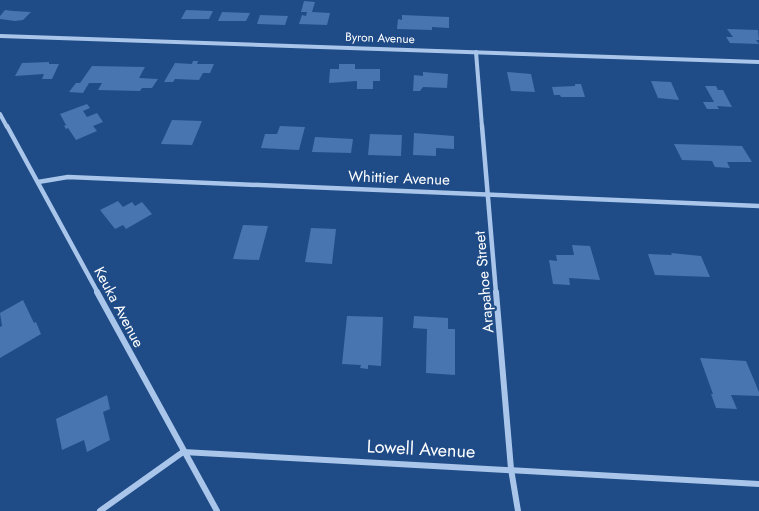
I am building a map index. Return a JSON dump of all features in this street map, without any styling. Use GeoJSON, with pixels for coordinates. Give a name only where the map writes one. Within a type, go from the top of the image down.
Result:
{"type":"FeatureCollection","features":[{"type":"Feature","properties":{"kind":"street","name":"Byron Avenue"},"geometry":{"type":"LineString","coordinates":[[0,36],[759,62]]}},
{"type":"Feature","properties":{"kind":"street","name":"Arapahoe Street"},"geometry":{"type":"LineString","coordinates":[[476,52],[511,469],[518,511]]}},
{"type":"Feature","properties":{"kind":"street","name":"Keuka Avenue"},"geometry":{"type":"LineString","coordinates":[[0,114],[216,511]]}},
{"type":"Feature","properties":{"kind":"street","name":"Whittier Avenue"},"geometry":{"type":"LineString","coordinates":[[38,182],[68,177],[759,206]]}},
{"type":"Feature","properties":{"kind":"street","name":"Lowell Avenue"},"geometry":{"type":"LineString","coordinates":[[183,452],[759,484]]}},
{"type":"Feature","properties":{"kind":"street"},"geometry":{"type":"LineString","coordinates":[[100,511],[183,452]]}},
{"type":"Feature","properties":{"kind":"building"},"geometry":{"type":"Polygon","coordinates":[[[304,1],[315,2],[312,12],[330,13],[327,25],[299,24],[302,15],[306,16],[307,12],[301,12],[304,1]]]}},
{"type":"Feature","properties":{"kind":"building"},"geometry":{"type":"Polygon","coordinates":[[[5,10],[31,12],[23,20],[0,19],[5,10]]]}},
{"type":"Feature","properties":{"kind":"building"},"geometry":{"type":"Polygon","coordinates":[[[186,10],[213,11],[209,19],[181,19],[186,10]]]}},
{"type":"Feature","properties":{"kind":"building"},"geometry":{"type":"Polygon","coordinates":[[[222,12],[250,13],[246,21],[218,21],[222,12]]]}},
{"type":"Feature","properties":{"kind":"building"},"geometry":{"type":"Polygon","coordinates":[[[260,15],[288,16],[285,25],[257,24],[260,15]]]}},
{"type":"Feature","properties":{"kind":"building"},"geometry":{"type":"Polygon","coordinates":[[[402,15],[449,17],[449,28],[432,27],[432,30],[397,29],[398,19],[402,20],[402,15]]]}},
{"type":"Feature","properties":{"kind":"building"},"geometry":{"type":"Polygon","coordinates":[[[727,29],[758,30],[759,40],[756,40],[759,44],[730,43],[726,37],[733,37],[727,29]]]}},
{"type":"Feature","properties":{"kind":"building"},"geometry":{"type":"Polygon","coordinates":[[[193,61],[198,61],[197,64],[214,64],[210,73],[203,73],[199,80],[175,79],[173,82],[164,82],[175,63],[192,64],[193,61]]]}},
{"type":"Feature","properties":{"kind":"building"},"geometry":{"type":"Polygon","coordinates":[[[49,62],[49,64],[59,64],[52,79],[42,79],[44,74],[15,76],[22,63],[49,62]]]}},
{"type":"Feature","properties":{"kind":"building"},"geometry":{"type":"Polygon","coordinates":[[[339,64],[355,64],[355,69],[380,69],[380,81],[373,81],[373,89],[357,89],[357,81],[329,83],[330,69],[339,69],[339,64]]]}},
{"type":"Feature","properties":{"kind":"building"},"geometry":{"type":"Polygon","coordinates":[[[92,66],[145,67],[139,78],[158,79],[152,88],[142,88],[140,91],[98,90],[102,83],[89,83],[83,93],[69,92],[76,83],[80,83],[92,66]]]}},
{"type":"Feature","properties":{"kind":"building"},"geometry":{"type":"Polygon","coordinates":[[[423,72],[448,74],[447,88],[423,87],[420,91],[413,91],[414,75],[423,76],[423,72]]]}},
{"type":"Feature","properties":{"kind":"building"},"geometry":{"type":"Polygon","coordinates":[[[507,72],[531,74],[535,92],[511,91],[507,72]]]}},
{"type":"Feature","properties":{"kind":"building"},"geometry":{"type":"Polygon","coordinates":[[[651,81],[671,82],[679,100],[658,98],[651,81]]]}},
{"type":"Feature","properties":{"kind":"building"},"geometry":{"type":"Polygon","coordinates":[[[575,84],[581,84],[585,97],[561,97],[560,95],[554,95],[552,87],[575,86],[575,84]]]}},
{"type":"Feature","properties":{"kind":"building"},"geometry":{"type":"Polygon","coordinates":[[[705,86],[716,86],[718,90],[723,90],[732,107],[717,106],[719,109],[707,109],[703,102],[714,102],[705,86]]]}},
{"type":"Feature","properties":{"kind":"building"},"geometry":{"type":"Polygon","coordinates":[[[87,104],[90,108],[83,111],[87,117],[97,113],[103,122],[93,126],[97,131],[76,140],[68,128],[66,129],[64,126],[66,125],[60,114],[87,104]]]}},
{"type":"Feature","properties":{"kind":"building"},"geometry":{"type":"Polygon","coordinates":[[[172,120],[202,121],[192,145],[161,144],[172,120]]]}},
{"type":"Feature","properties":{"kind":"building"},"geometry":{"type":"Polygon","coordinates":[[[280,126],[305,127],[299,150],[261,148],[265,134],[277,134],[280,126]]]}},
{"type":"Feature","properties":{"kind":"building"},"geometry":{"type":"Polygon","coordinates":[[[414,133],[454,136],[454,149],[436,148],[436,156],[413,155],[414,133]]]}},
{"type":"Feature","properties":{"kind":"building"},"geometry":{"type":"Polygon","coordinates":[[[370,134],[402,135],[401,156],[368,155],[370,134]]]}},
{"type":"Feature","properties":{"kind":"building"},"geometry":{"type":"Polygon","coordinates":[[[315,137],[353,139],[351,153],[312,152],[315,137]]]}},
{"type":"Feature","properties":{"kind":"building"},"geometry":{"type":"Polygon","coordinates":[[[674,144],[742,146],[752,162],[727,162],[730,168],[715,167],[712,161],[682,160],[674,144]]]}},
{"type":"Feature","properties":{"kind":"building"},"geometry":{"type":"Polygon","coordinates":[[[118,201],[123,207],[132,202],[135,206],[142,202],[152,214],[126,229],[123,225],[115,229],[100,210],[118,201]]]}},
{"type":"Feature","properties":{"kind":"building"},"geometry":{"type":"Polygon","coordinates":[[[243,225],[268,226],[259,260],[233,259],[243,225]]]}},
{"type":"Feature","properties":{"kind":"building"},"geometry":{"type":"Polygon","coordinates":[[[311,228],[336,229],[332,264],[305,262],[311,228]]]}},
{"type":"Feature","properties":{"kind":"building"},"geometry":{"type":"Polygon","coordinates":[[[572,245],[590,246],[600,280],[569,278],[570,285],[553,284],[549,260],[557,261],[556,255],[574,255],[572,245]]]}},
{"type":"Feature","properties":{"kind":"building"},"geometry":{"type":"Polygon","coordinates":[[[671,253],[701,256],[710,277],[655,275],[648,254],[672,255],[671,253]]]}},
{"type":"Feature","properties":{"kind":"building"},"geometry":{"type":"Polygon","coordinates":[[[23,300],[41,334],[0,358],[0,327],[2,326],[0,313],[23,300]]]}},
{"type":"Feature","properties":{"kind":"building"},"geometry":{"type":"Polygon","coordinates":[[[347,316],[383,317],[381,366],[368,365],[368,369],[360,368],[361,365],[342,364],[347,316]]]}},
{"type":"Feature","properties":{"kind":"building"},"geometry":{"type":"Polygon","coordinates":[[[414,316],[448,318],[448,329],[455,329],[455,375],[426,373],[427,329],[413,328],[414,316]]]}},
{"type":"Feature","properties":{"kind":"building"},"geometry":{"type":"Polygon","coordinates":[[[700,358],[746,361],[759,396],[731,395],[737,409],[716,408],[700,358]]]}},
{"type":"Feature","properties":{"kind":"building"},"geometry":{"type":"Polygon","coordinates":[[[107,395],[110,409],[103,412],[110,440],[87,452],[84,440],[62,450],[56,419],[107,395]]]}}]}
